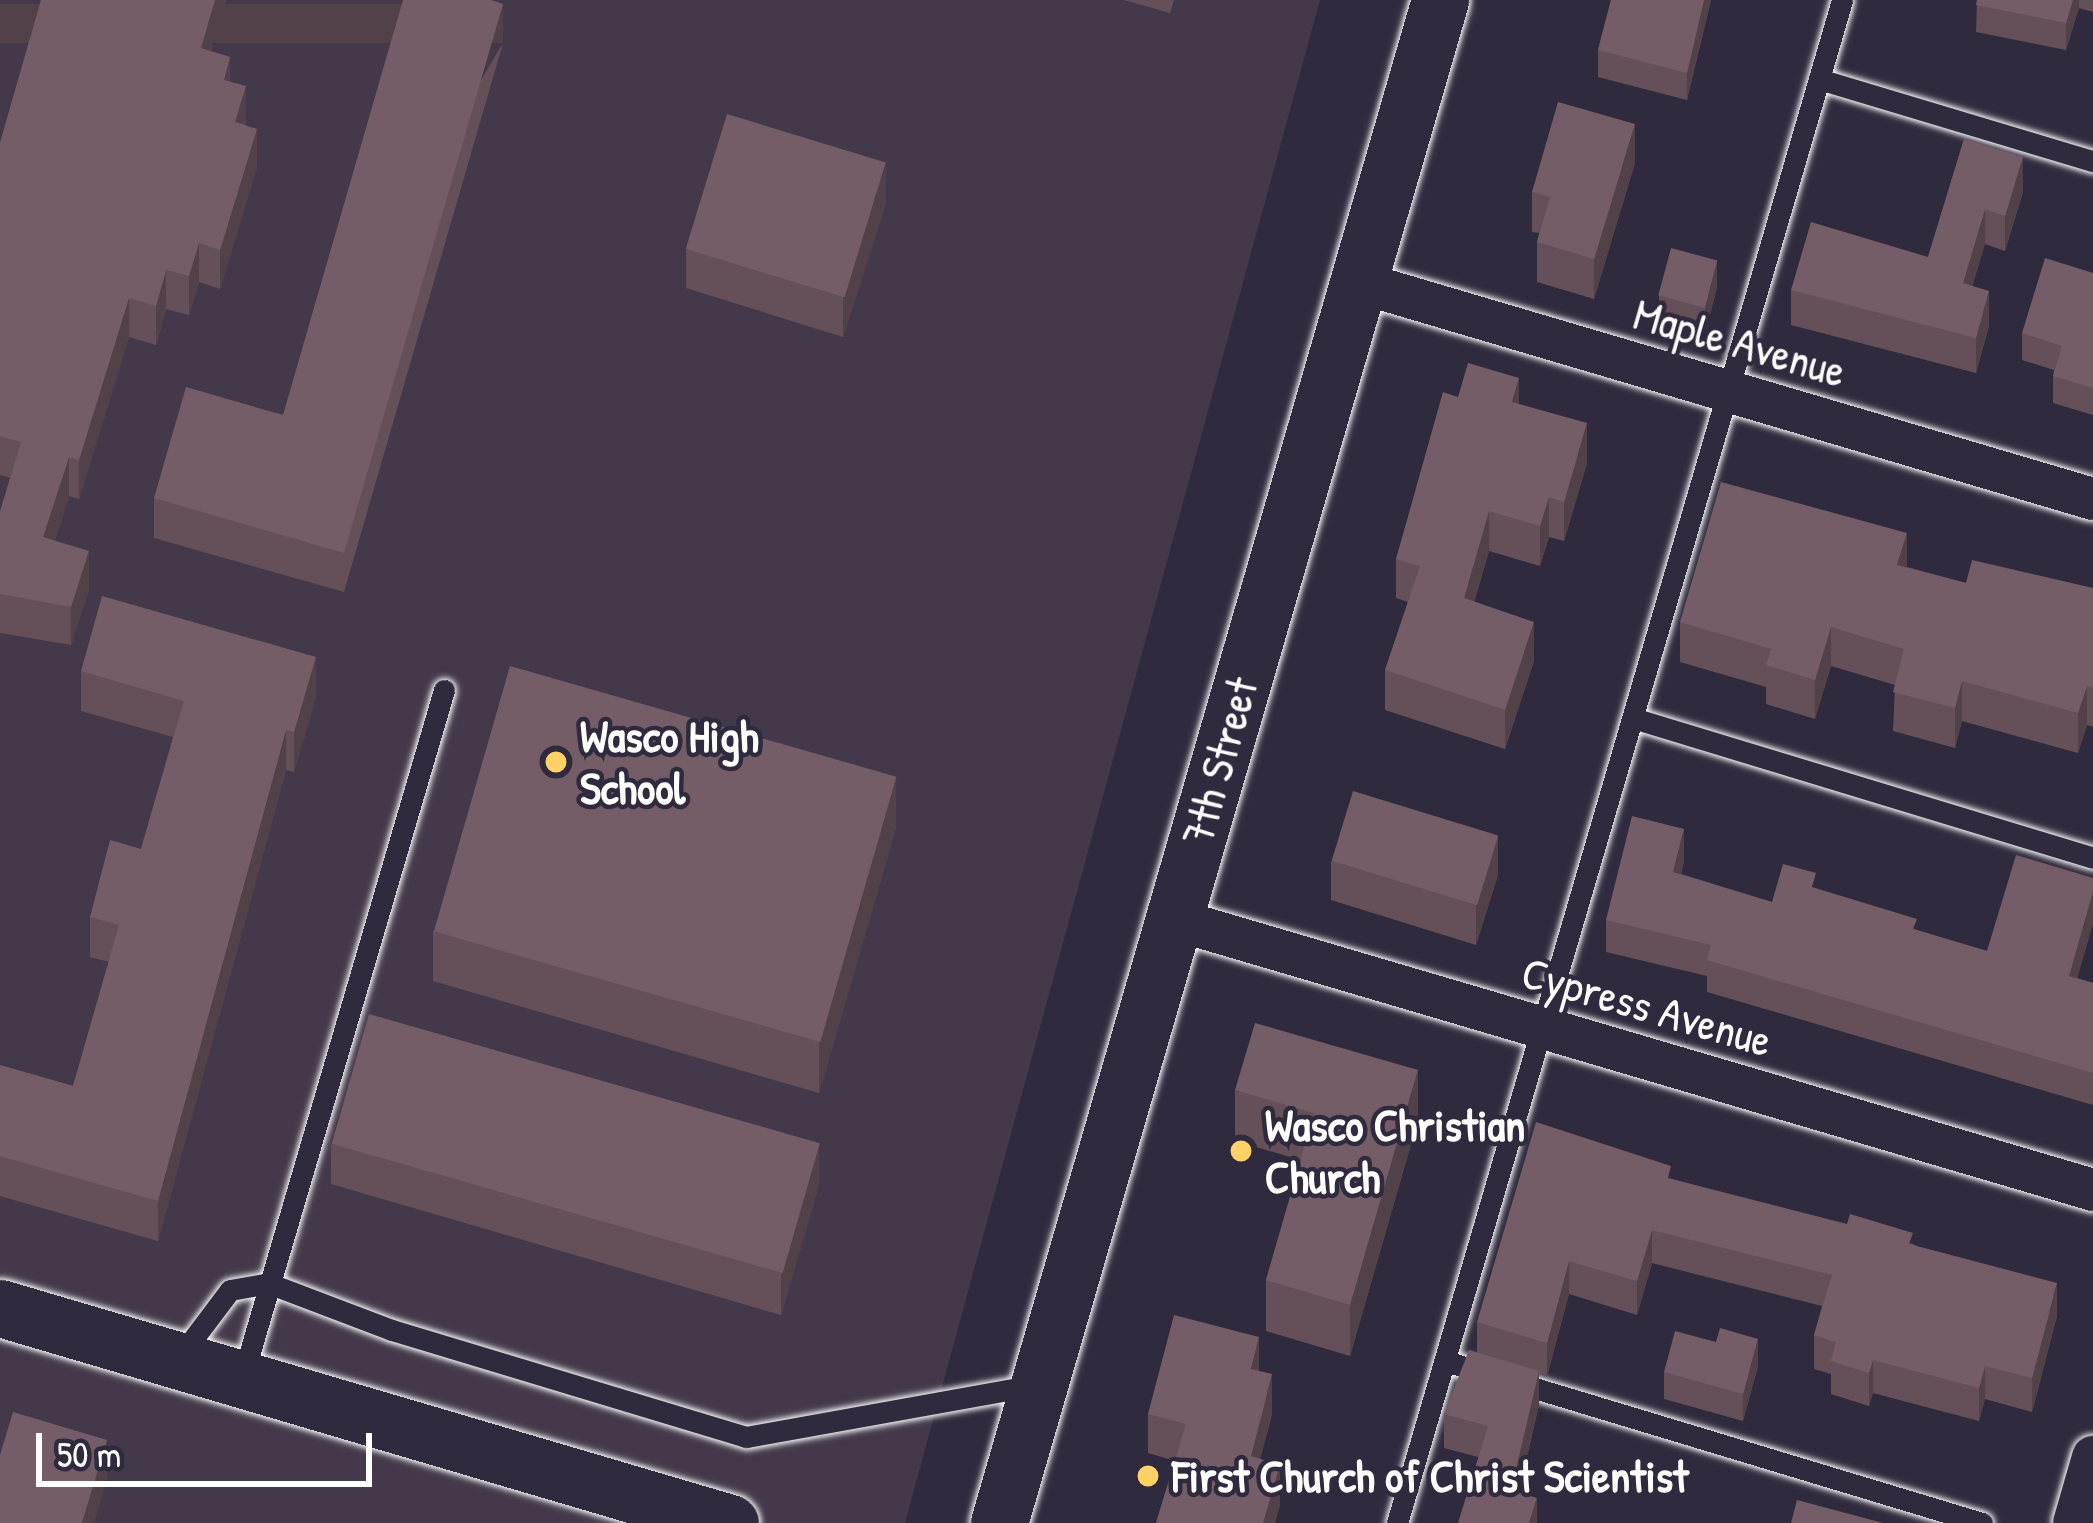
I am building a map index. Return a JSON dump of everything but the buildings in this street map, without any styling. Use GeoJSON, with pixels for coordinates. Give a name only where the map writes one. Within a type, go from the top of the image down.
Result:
{"type":"FeatureCollection","features":[{"type":"Feature","properties":{"kind":"street","name":"7th Street"},"geometry":{"type":"LineString","coordinates":[[999,1523],[1440,0]]}},
{"type":"Feature","properties":{"kind":"street","name":"Maple Avenue"},"geometry":{"type":"LineString","coordinates":[[1358,283],[2093,499]]}},
{"type":"Feature","properties":{"kind":"street","name":"Cypress Avenue"},"geometry":{"type":"LineString","coordinates":[[1173,919],[2093,1190]]}},
{"type":"Feature","properties":{"kind":"street"},"geometry":{"type":"LineString","coordinates":[[0,1308],[730,1523]]}},
{"type":"Feature","properties":{"kind":"street"},"geometry":{"type":"LineString","coordinates":[[2074,1523],[2093,1457]]}},
{"type":"Feature","properties":{"kind":"lane"},"geometry":{"type":"LineString","coordinates":[[1397,1523],[1842,0]]}},
{"type":"Feature","properties":{"kind":"lane"},"geometry":{"type":"LineString","coordinates":[[1819,79],[2093,161]]}},
{"type":"Feature","properties":{"kind":"lane"},"geometry":{"type":"LineString","coordinates":[[242,1379],[444,690]]}},
{"type":"Feature","properties":{"kind":"lane"},"geometry":{"type":"LineString","coordinates":[[1633,718],[2093,858]]}},
{"type":"Feature","properties":{"kind":"lane"},"geometry":{"type":"LineString","coordinates":[[177,1360],[230,1290],[268,1283],[392,1330],[746,1437],[1039,1385]]}},
{"type":"Feature","properties":{"kind":"lane"},"geometry":{"type":"LineString","coordinates":[[1445,1361],[1982,1523]]}},
{"type":"Feature","properties":{"kind":"shaded area","name":"Wasco High School"},"geometry":{"type":"Polygon","coordinates":[[[0,0],[1320,0],[905,1523],[0,1523],[0,0]]]}},
{"type":"Feature","properties":{"kind":"place","name":"Wasco High School"},"geometry":{"type":"Point","coordinates":[556,762]}},
{"type":"Feature","properties":{"kind":"place","name":"Wasco Christian Church"},"geometry":{"type":"Point","coordinates":[1241,1151]}},
{"type":"Feature","properties":{"kind":"place","name":"First Church of Christ Scientist"},"geometry":{"type":"Point","coordinates":[1148,1476]}}]}
